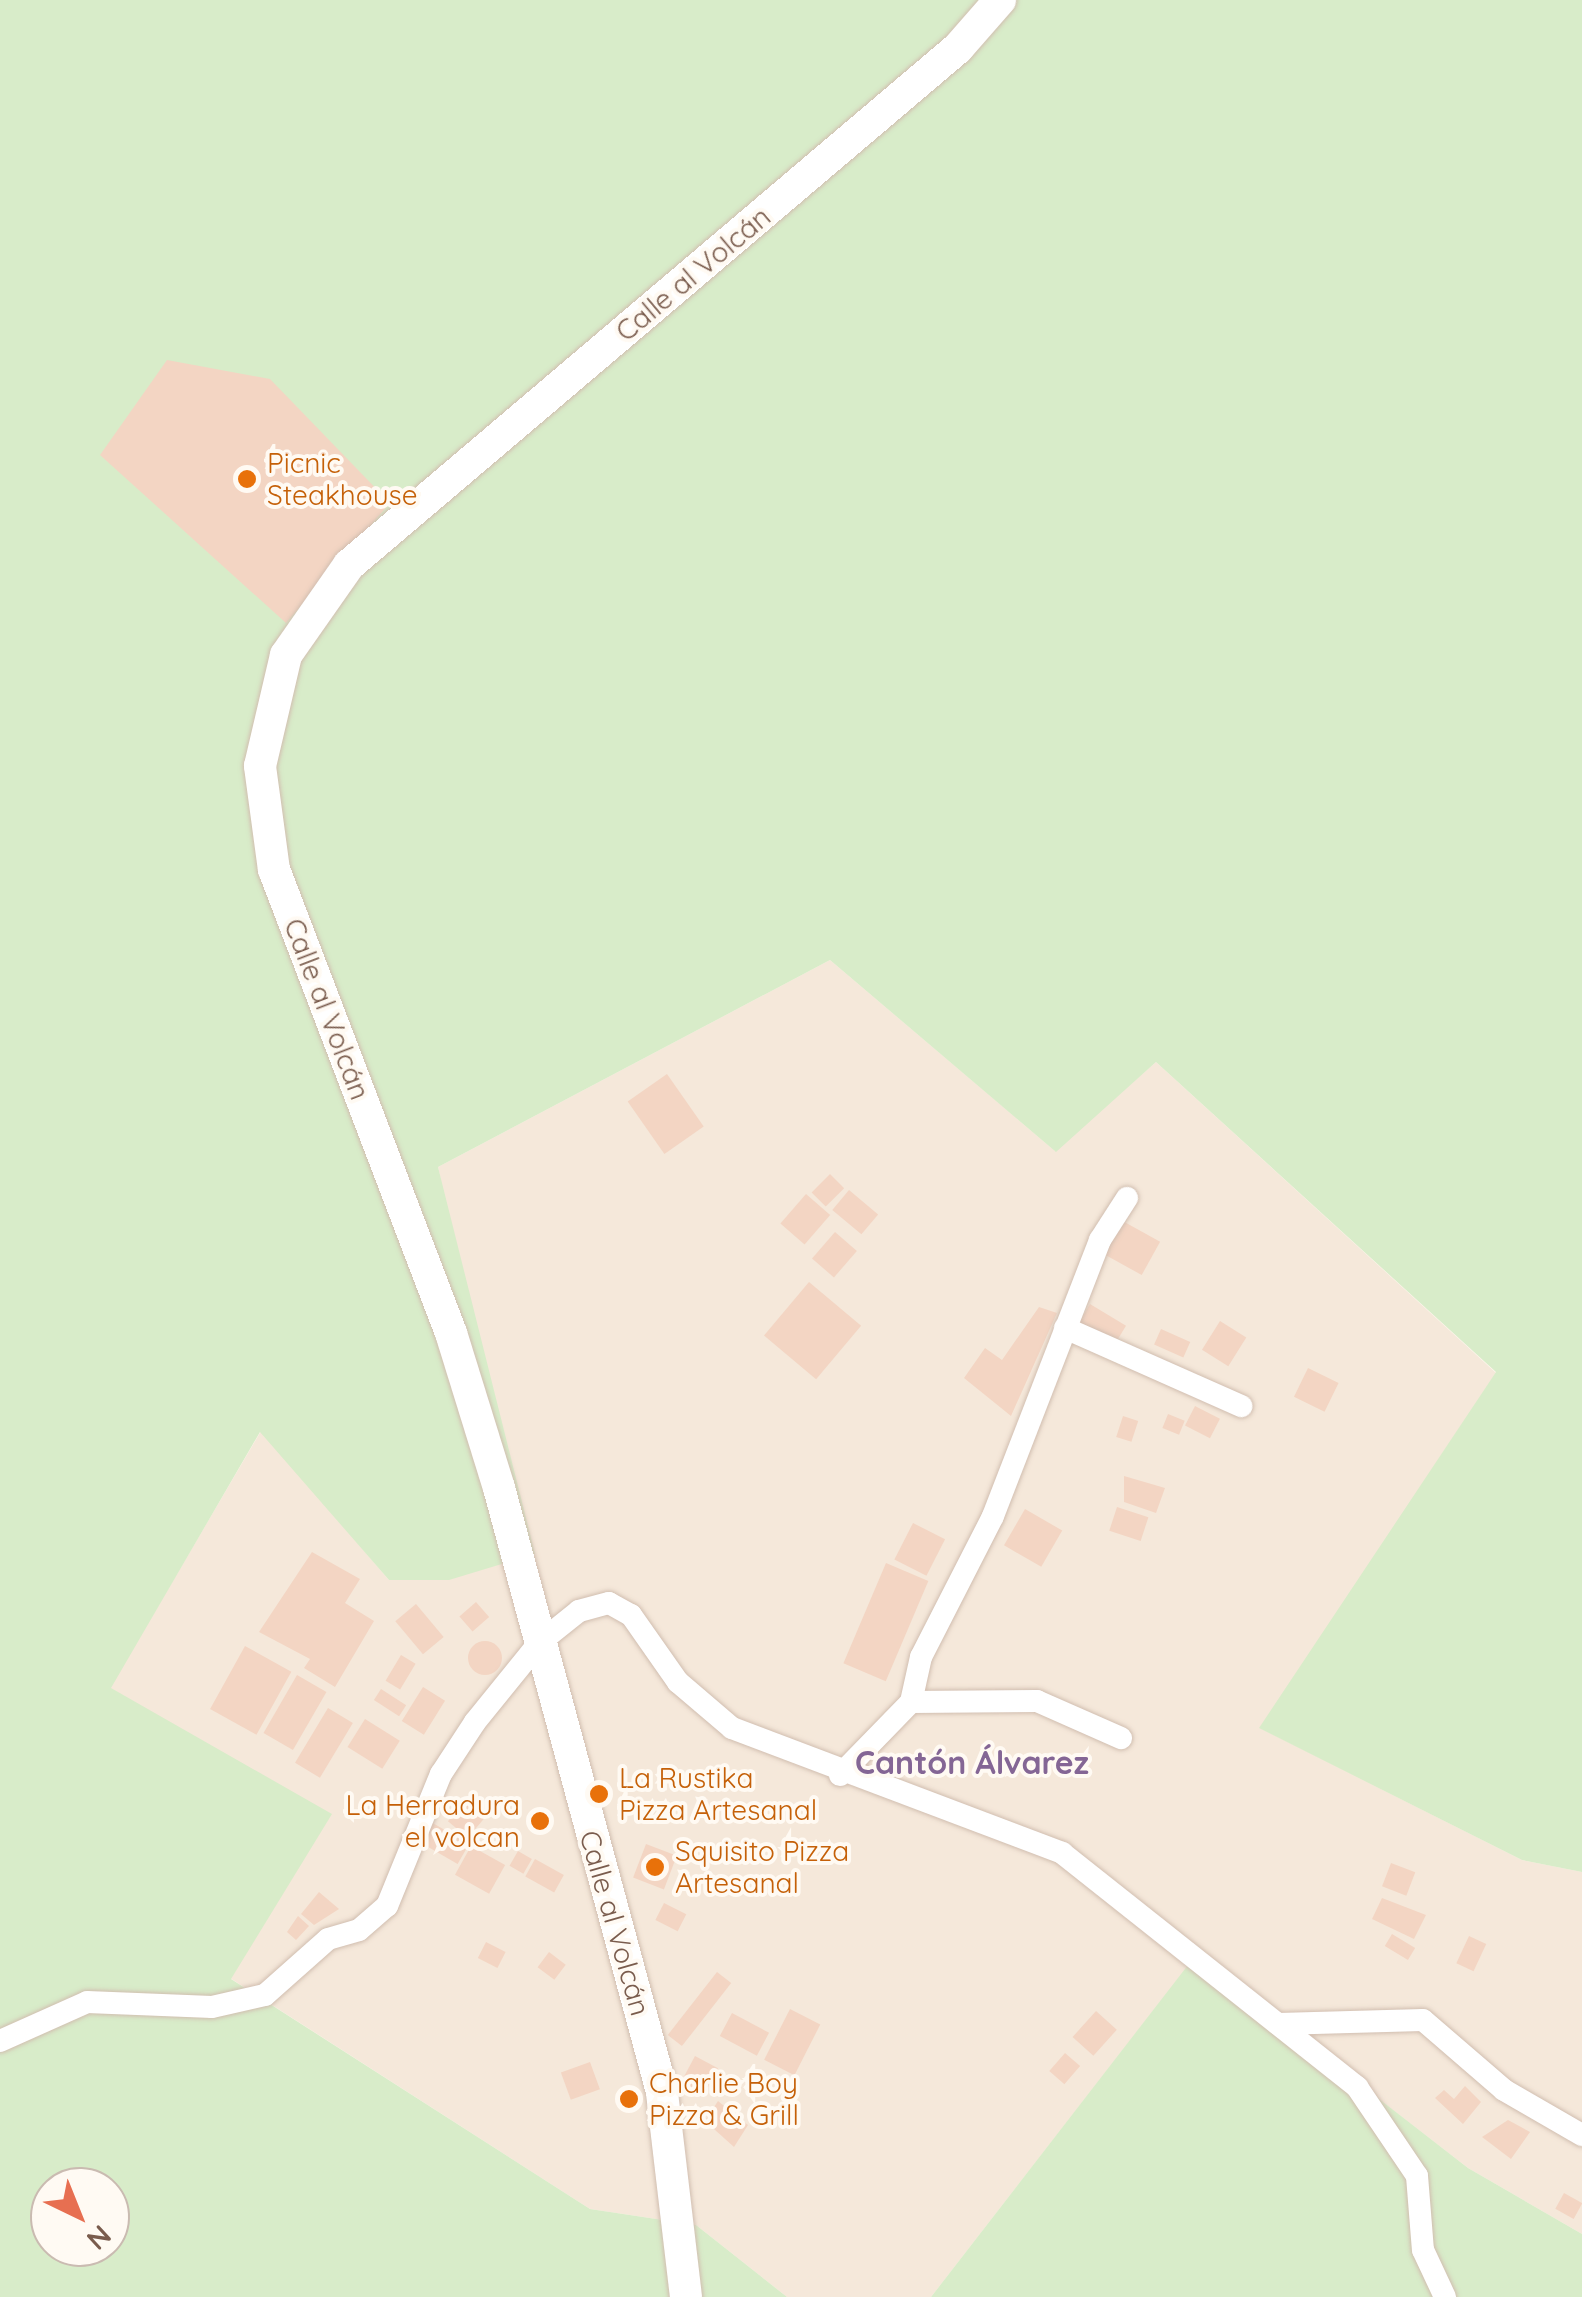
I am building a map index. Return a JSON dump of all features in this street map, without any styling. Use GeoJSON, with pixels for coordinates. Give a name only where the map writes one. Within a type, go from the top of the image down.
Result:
{"type":"FeatureCollection","features":[{"type":"Feature","properties":{"kind":"street","name":"Calle al Volcán"},"geometry":{"type":"LineString","coordinates":[[686,2297],[662,2092],[539,1643],[452,1333],[274,870],[260,766],[275,688],[302,626],[348,564],[947,58],[1000,0]]}},
{"type":"Feature","properties":{"kind":"street"},"geometry":{"type":"LineString","coordinates":[[840,1775],[912,1702],[921,1657],[993,1516],[1065,1328],[1126,1198]]}},
{"type":"Feature","properties":{"kind":"street"},"geometry":{"type":"LineString","coordinates":[[1065,1328],[1241,1406]]}},
{"type":"Feature","properties":{"kind":"street"},"geometry":{"type":"LineString","coordinates":[[0,2042],[88,2002],[212,2007],[264,1995],[328,1939],[359,1930],[387,1906],[441,1774],[539,1643],[579,1611],[616,1606],[678,1682],[732,1728],[840,1775],[1062,1854],[1357,2087],[1403,2146],[1417,2176],[1423,2250],[1445,2297]]}},
{"type":"Feature","properties":{"kind":"street"},"geometry":{"type":"LineString","coordinates":[[912,1702],[1037,1702],[1121,1738]]}},
{"type":"Feature","properties":{"kind":"street"},"geometry":{"type":"LineString","coordinates":[[1278,2024],[1423,2020],[1504,2090],[1582,2135]]}},
{"type":"Feature","properties":{"kind":"shaded area"},"geometry":{"type":"Polygon","coordinates":[[[830,960],[1055,1151],[1156,1062],[1496,1373],[1260,1728],[1522,1860],[1582,1872],[1582,2234],[1468,2168],[1195,1957],[931,2297],[787,2297],[696,2225],[590,2209],[230,1978],[110,1688],[261,1431],[389,1580],[476,1347],[438,1167],[830,960]]]}},
{"type":"Feature","properties":{"kind":"green space"},"geometry":{"type":"Polygon","coordinates":[[[0,0],[1582,0],[1582,1872],[1522,1860],[1259,1728],[1496,1372],[1156,1062],[1056,1152],[830,960],[438,1167],[535,1554],[449,1580],[389,1580],[260,1432],[111,1688],[332,1814],[231,1979],[590,2209],[696,2225],[787,2297],[0,2297],[0,0]]]}},
{"type":"Feature","properties":{"kind":"green space"},"geometry":{"type":"Polygon","coordinates":[[[1195,1956],[1468,2168],[1582,2234],[1582,2297],[931,2297],[1195,1956]]]}},
{"type":"Feature","properties":{"kind":"building","name":"Picnic Steakhouse"},"geometry":{"type":"Polygon","coordinates":[[[167,360],[270,379],[390,503],[286,623],[100,455],[167,360]]]}},
{"type":"Feature","properties":{"kind":"building"},"geometry":{"type":"Polygon","coordinates":[[[667,1074],[704,1126],[664,1154],[628,1102],[667,1074]]]}},
{"type":"Feature","properties":{"kind":"building"},"geometry":{"type":"Polygon","coordinates":[[[830,1174],[844,1188],[826,1207],[812,1192],[830,1174]]]}},
{"type":"Feature","properties":{"kind":"building"},"geometry":{"type":"Polygon","coordinates":[[[849,1190],[878,1214],[861,1234],[832,1210],[849,1190]]]}},
{"type":"Feature","properties":{"kind":"building"},"geometry":{"type":"Polygon","coordinates":[[[806,1194],[830,1215],[805,1244],[780,1223],[806,1194]]]}},
{"type":"Feature","properties":{"kind":"building"},"geometry":{"type":"Polygon","coordinates":[[[1119,1219],[1160,1242],[1142,1275],[1101,1252],[1119,1219]]]}},
{"type":"Feature","properties":{"kind":"building"},"geometry":{"type":"Polygon","coordinates":[[[835,1232],[857,1251],[834,1277],[812,1258],[835,1232]]]}},
{"type":"Feature","properties":{"kind":"building"},"geometry":{"type":"Polygon","coordinates":[[[809,1282],[861,1326],[816,1379],[764,1336],[809,1282]]]}},
{"type":"Feature","properties":{"kind":"building"},"geometry":{"type":"Polygon","coordinates":[[[1090,1304],[1126,1326],[1113,1347],[1077,1325],[1090,1304]]]}},
{"type":"Feature","properties":{"kind":"building"},"geometry":{"type":"Polygon","coordinates":[[[1039,1307],[1057,1313],[1011,1416],[964,1378],[985,1348],[1002,1360],[1039,1307]]]}},
{"type":"Feature","properties":{"kind":"building"},"geometry":{"type":"Polygon","coordinates":[[[1220,1321],[1246,1337],[1228,1366],[1202,1350],[1220,1321]]]}},
{"type":"Feature","properties":{"kind":"building"},"geometry":{"type":"Polygon","coordinates":[[[1161,1329],[1190,1342],[1183,1358],[1154,1345],[1161,1329]]]}},
{"type":"Feature","properties":{"kind":"building"},"geometry":{"type":"Polygon","coordinates":[[[1308,1368],[1339,1383],[1325,1412],[1294,1397],[1308,1368]]]}},
{"type":"Feature","properties":{"kind":"building"},"geometry":{"type":"Polygon","coordinates":[[[1195,1406],[1220,1419],[1210,1438],[1185,1426],[1195,1406]]]}},
{"type":"Feature","properties":{"kind":"building"},"geometry":{"type":"Polygon","coordinates":[[[1168,1414],[1185,1421],[1179,1435],[1162,1428],[1168,1414]]]}},
{"type":"Feature","properties":{"kind":"building"},"geometry":{"type":"Polygon","coordinates":[[[1123,1416],[1138,1421],[1131,1442],[1116,1437],[1123,1416]]]}},
{"type":"Feature","properties":{"kind":"building"},"geometry":{"type":"Polygon","coordinates":[[[1124,1476],[1165,1488],[1156,1513],[1124,1502],[1124,1476]]]}},
{"type":"Feature","properties":{"kind":"building"},"geometry":{"type":"Polygon","coordinates":[[[1117,1507],[1148,1517],[1141,1541],[1109,1531],[1117,1507]]]}},
{"type":"Feature","properties":{"kind":"building"},"geometry":{"type":"Polygon","coordinates":[[[1025,1509],[1062,1530],[1041,1567],[1004,1545],[1025,1509]]]}},
{"type":"Feature","properties":{"kind":"building"},"geometry":{"type":"Polygon","coordinates":[[[913,1523],[945,1539],[926,1576],[894,1560],[913,1523]]]}},
{"type":"Feature","properties":{"kind":"building"},"geometry":{"type":"Polygon","coordinates":[[[312,1552],[360,1579],[345,1603],[374,1621],[335,1687],[304,1668],[310,1659],[259,1632],[312,1552]]]}},
{"type":"Feature","properties":{"kind":"building"},"geometry":{"type":"Polygon","coordinates":[[[886,1563],[928,1581],[886,1681],[843,1663],[886,1563]]]}},
{"type":"Feature","properties":{"kind":"building"},"geometry":{"type":"Polygon","coordinates":[[[476,1602],[489,1617],[473,1632],[459,1616],[476,1602]]]}},
{"type":"Feature","properties":{"kind":"building"},"geometry":{"type":"Polygon","coordinates":[[[416,1604],[444,1637],[423,1654],[395,1621],[416,1604]]]}},
{"type":"Feature","properties":{"kind":"building"},"geometry":{"type":"Polygon","coordinates":[[[485,1641],[497,1646],[502,1658],[497,1670],[485,1675],[473,1670],[468,1658],[473,1646],[485,1641]]]}},
{"type":"Feature","properties":{"kind":"building"},"geometry":{"type":"Polygon","coordinates":[[[245,1646],[291,1672],[256,1735],[210,1709],[245,1646]]]}},
{"type":"Feature","properties":{"kind":"building"},"geometry":{"type":"Polygon","coordinates":[[[401,1655],[416,1664],[400,1689],[386,1681],[401,1655]]]}},
{"type":"Feature","properties":{"kind":"building"},"geometry":{"type":"Polygon","coordinates":[[[297,1675],[326,1692],[293,1750],[264,1733],[297,1675]]]}},
{"type":"Feature","properties":{"kind":"building"},"geometry":{"type":"Polygon","coordinates":[[[423,1687],[445,1701],[424,1735],[402,1721],[423,1687]]]}},
{"type":"Feature","properties":{"kind":"building"},"geometry":{"type":"Polygon","coordinates":[[[381,1689],[406,1705],[399,1716],[374,1700],[381,1689]]]}},
{"type":"Feature","properties":{"kind":"building"},"geometry":{"type":"Polygon","coordinates":[[[328,1708],[353,1723],[320,1778],[295,1763],[328,1708]]]}},
{"type":"Feature","properties":{"kind":"building"},"geometry":{"type":"Polygon","coordinates":[[[365,1719],[400,1741],[382,1769],[348,1747],[365,1719]]]}},
{"type":"Feature","properties":{"kind":"building"},"geometry":{"type":"Polygon","coordinates":[[[464,1802],[484,1819],[468,1838],[448,1821],[464,1802]]]}},
{"type":"Feature","properties":{"kind":"building"},"geometry":{"type":"Polygon","coordinates":[[[431,1822],[469,1844],[458,1864],[420,1842],[431,1822]]]}},
{"type":"Feature","properties":{"kind":"building","name":"Squisito Pizza Artesanal"},"geometry":{"type":"Polygon","coordinates":[[[646,1844],[677,1856],[664,1889],[633,1878],[646,1844]]]}},
{"type":"Feature","properties":{"kind":"building"},"geometry":{"type":"Polygon","coordinates":[[[471,1846],[505,1865],[489,1894],[455,1875],[471,1846]]]}},
{"type":"Feature","properties":{"kind":"building"},"geometry":{"type":"Polygon","coordinates":[[[518,1851],[532,1859],[523,1874],[509,1866],[518,1851]]]}},
{"type":"Feature","properties":{"kind":"building"},"geometry":{"type":"Polygon","coordinates":[[[535,1859],[564,1875],[554,1892],[525,1876],[535,1859]]]}},
{"type":"Feature","properties":{"kind":"building"},"geometry":{"type":"Polygon","coordinates":[[[1391,1863],[1415,1872],[1406,1896],[1382,1886],[1391,1863]]]}},
{"type":"Feature","properties":{"kind":"building"},"geometry":{"type":"Polygon","coordinates":[[[319,1892],[339,1909],[314,1925],[301,1914],[319,1892]]]}},
{"type":"Feature","properties":{"kind":"building"},"geometry":{"type":"Polygon","coordinates":[[[1382,1898],[1426,1915],[1414,1939],[1372,1919],[1382,1898]]]}},
{"type":"Feature","properties":{"kind":"building"},"geometry":{"type":"Polygon","coordinates":[[[664,1903],[686,1914],[678,1931],[655,1920],[664,1903]]]}},
{"type":"Feature","properties":{"kind":"building"},"geometry":{"type":"Polygon","coordinates":[[[298,1916],[309,1926],[296,1940],[287,1932],[298,1916]]]}},
{"type":"Feature","properties":{"kind":"building"},"geometry":{"type":"Polygon","coordinates":[[[1392,1934],[1415,1948],[1408,1960],[1385,1946],[1392,1934]]]}},
{"type":"Feature","properties":{"kind":"building"},"geometry":{"type":"Polygon","coordinates":[[[1469,1936],[1486,1944],[1474,1971],[1456,1963],[1469,1936]]]}},
{"type":"Feature","properties":{"kind":"building"},"geometry":{"type":"Polygon","coordinates":[[[486,1942],[506,1952],[497,1968],[478,1958],[486,1942]]]}},
{"type":"Feature","properties":{"kind":"building"},"geometry":{"type":"Polygon","coordinates":[[[549,1952],[566,1965],[554,1980],[538,1967],[549,1952]]]}},
{"type":"Feature","properties":{"kind":"building"},"geometry":{"type":"Polygon","coordinates":[[[717,1972],[731,1983],[682,2046],[668,2035],[717,1972]]]}},
{"type":"Feature","properties":{"kind":"building"},"geometry":{"type":"Polygon","coordinates":[[[790,2009],[820,2024],[794,2075],[764,2060],[790,2009]]]}},
{"type":"Feature","properties":{"kind":"building"},"geometry":{"type":"Polygon","coordinates":[[[1096,2011],[1117,2030],[1093,2056],[1073,2037],[1096,2011]]]}},
{"type":"Feature","properties":{"kind":"building"},"geometry":{"type":"Polygon","coordinates":[[[732,2013],[769,2033],[757,2056],[720,2036],[732,2013]]]}},
{"type":"Feature","properties":{"kind":"building"},"geometry":{"type":"Polygon","coordinates":[[[1065,2053],[1080,2066],[1064,2084],[1049,2071],[1065,2053]]]}},
{"type":"Feature","properties":{"kind":"building"},"geometry":{"type":"Polygon","coordinates":[[[695,2056],[718,2068],[704,2094],[681,2082],[695,2056]]]}},
{"type":"Feature","properties":{"kind":"building"},"geometry":{"type":"Polygon","coordinates":[[[590,2062],[600,2089],[571,2100],[561,2073],[590,2062]]]}},
{"type":"Feature","properties":{"kind":"building"},"geometry":{"type":"Polygon","coordinates":[[[1465,2086],[1481,2102],[1463,2124],[1435,2098],[1444,2090],[1454,2099],[1465,2086]]]}},
{"type":"Feature","properties":{"kind":"building"},"geometry":{"type":"Polygon","coordinates":[[[718,2101],[748,2125],[734,2147],[705,2121],[718,2101]]]}},
{"type":"Feature","properties":{"kind":"building"},"geometry":{"type":"Polygon","coordinates":[[[1508,2120],[1530,2132],[1511,2159],[1482,2137],[1508,2120]]]}},
{"type":"Feature","properties":{"kind":"building"},"geometry":{"type":"Polygon","coordinates":[[[1564,2193],[1582,2203],[1574,2219],[1555,2209],[1564,2193]]]}},
{"type":"Feature","properties":{"kind":"place","name":"Picnic Steakhouse"},"geometry":{"type":"Point","coordinates":[247,479]}},
{"type":"Feature","properties":{"kind":"place","name":"La Rustika Pizza Artesanal"},"geometry":{"type":"Point","coordinates":[599,1794]}},
{"type":"Feature","properties":{"kind":"place","name":"La Herradura el volcan"},"geometry":{"type":"Point","coordinates":[540,1821]}},
{"type":"Feature","properties":{"kind":"place","name":"Squisito Pizza Artesanal"},"geometry":{"type":"Point","coordinates":[655,1867]}},
{"type":"Feature","properties":{"kind":"place","name":"Charlie Boy Pizza & Grill"},"geometry":{"type":"Point","coordinates":[629,2099]}},
{"type":"Feature","properties":{"kind":"district","name":"Cantón Álvarez"},"geometry":{"type":"Point","coordinates":[972,1762]}}]}
